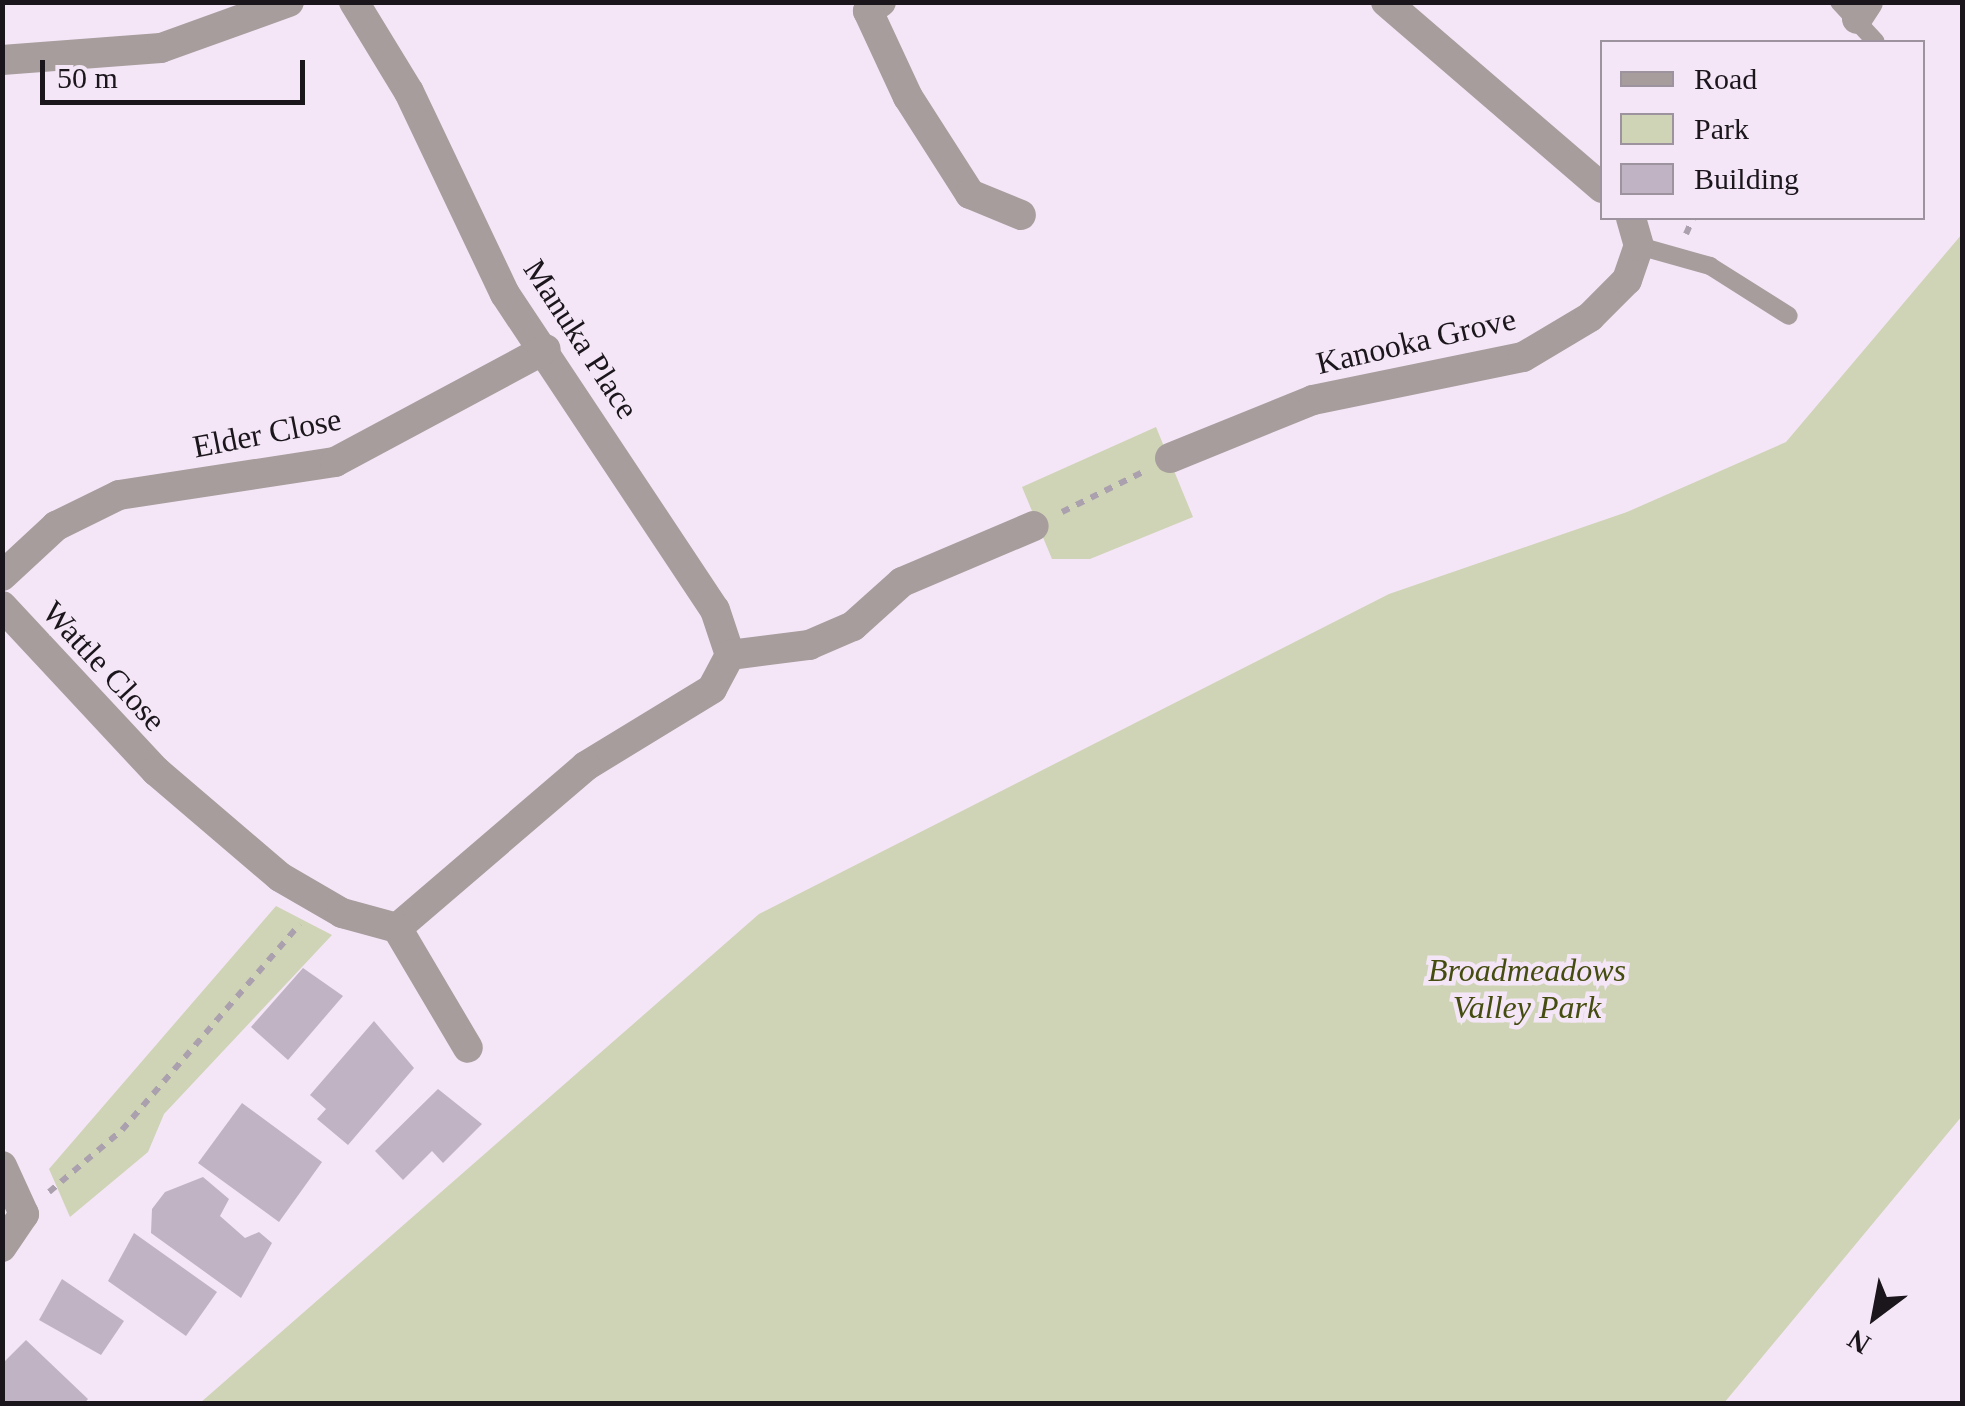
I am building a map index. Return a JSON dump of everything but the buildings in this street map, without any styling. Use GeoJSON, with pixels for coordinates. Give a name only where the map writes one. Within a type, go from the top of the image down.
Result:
{"type":"FeatureCollection","features":[{"type":"Feature","properties":{"kind":"street"},"geometry":{"type":"LineString","coordinates":[[2,60],[160,48],[289,2]]}},
{"type":"Feature","properties":{"kind":"street","name":"Manuka Place"},"geometry":{"type":"LineString","coordinates":[[354,2],[410,92],[506,294],[546,349],[715,610],[730,655]]}},
{"type":"Feature","properties":{"kind":"street"},"geometry":{"type":"LineString","coordinates":[[1386,2],[1600,186]]}},
{"type":"Feature","properties":{"kind":"street"},"geometry":{"type":"LineString","coordinates":[[869,5],[908,97],[970,194],[1020,215]]}},
{"type":"Feature","properties":{"kind":"street","name":"Kanooka Grove"},"geometry":{"type":"LineString","coordinates":[[1170,458],[1313,400],[1523,358],[1590,317],[1627,280],[1635,232]]}},
{"type":"Feature","properties":{"kind":"street","name":"Elder Close"},"geometry":{"type":"LineString","coordinates":[[2,576],[56,526],[119,495],[335,462],[546,349]]}},
{"type":"Feature","properties":{"kind":"street"},"geometry":{"type":"LineString","coordinates":[[468,1048],[397,928],[586,766],[712,689],[730,655],[809,645],[854,626],[902,582],[1034,526]]}},
{"type":"Feature","properties":{"kind":"street","name":"Wattle Close"},"geometry":{"type":"LineString","coordinates":[[2,606],[156,771],[280,877],[342,912],[397,928]]}},
{"type":"Feature","properties":{"kind":"street"},"geometry":{"type":"LineString","coordinates":[[2,1166],[24,1214],[2,1247]]}},
{"type":"Feature","properties":{"kind":"lane"},"geometry":{"type":"LineString","coordinates":[[1855,8],[1875,40]]}},
{"type":"Feature","properties":{"kind":"lane","name":"Kanooka Grove"},"geometry":{"type":"LineString","coordinates":[[1635,232],[1710,266],[1789,316]]}},
{"type":"Feature","properties":{"kind":"path"},"geometry":{"type":"LineString","coordinates":[[1034,526],[1170,458]]}},
{"type":"Feature","properties":{"kind":"path"},"geometry":{"type":"LineString","coordinates":[[24,1214],[122,1130],[309,911]]}},
{"type":"Feature","properties":{"kind":"green space","name":"Broadmeadows Valley Park"},"geometry":{"type":"Polygon","coordinates":[[[1962,234],[1962,1116],[1724,1403],[200,1403],[759,914],[1389,594],[1627,512],[1786,442],[1962,234]]]}},
{"type":"Feature","properties":{"kind":"green space"},"geometry":{"type":"Polygon","coordinates":[[[1156,427],[1193,517],[1090,559],[1052,559],[1022,487],[1156,427]]]}},
{"type":"Feature","properties":{"kind":"green space"},"geometry":{"type":"Polygon","coordinates":[[[276,906],[332,935],[164,1114],[148,1152],[70,1217],[49,1169],[276,906]]]}}]}
